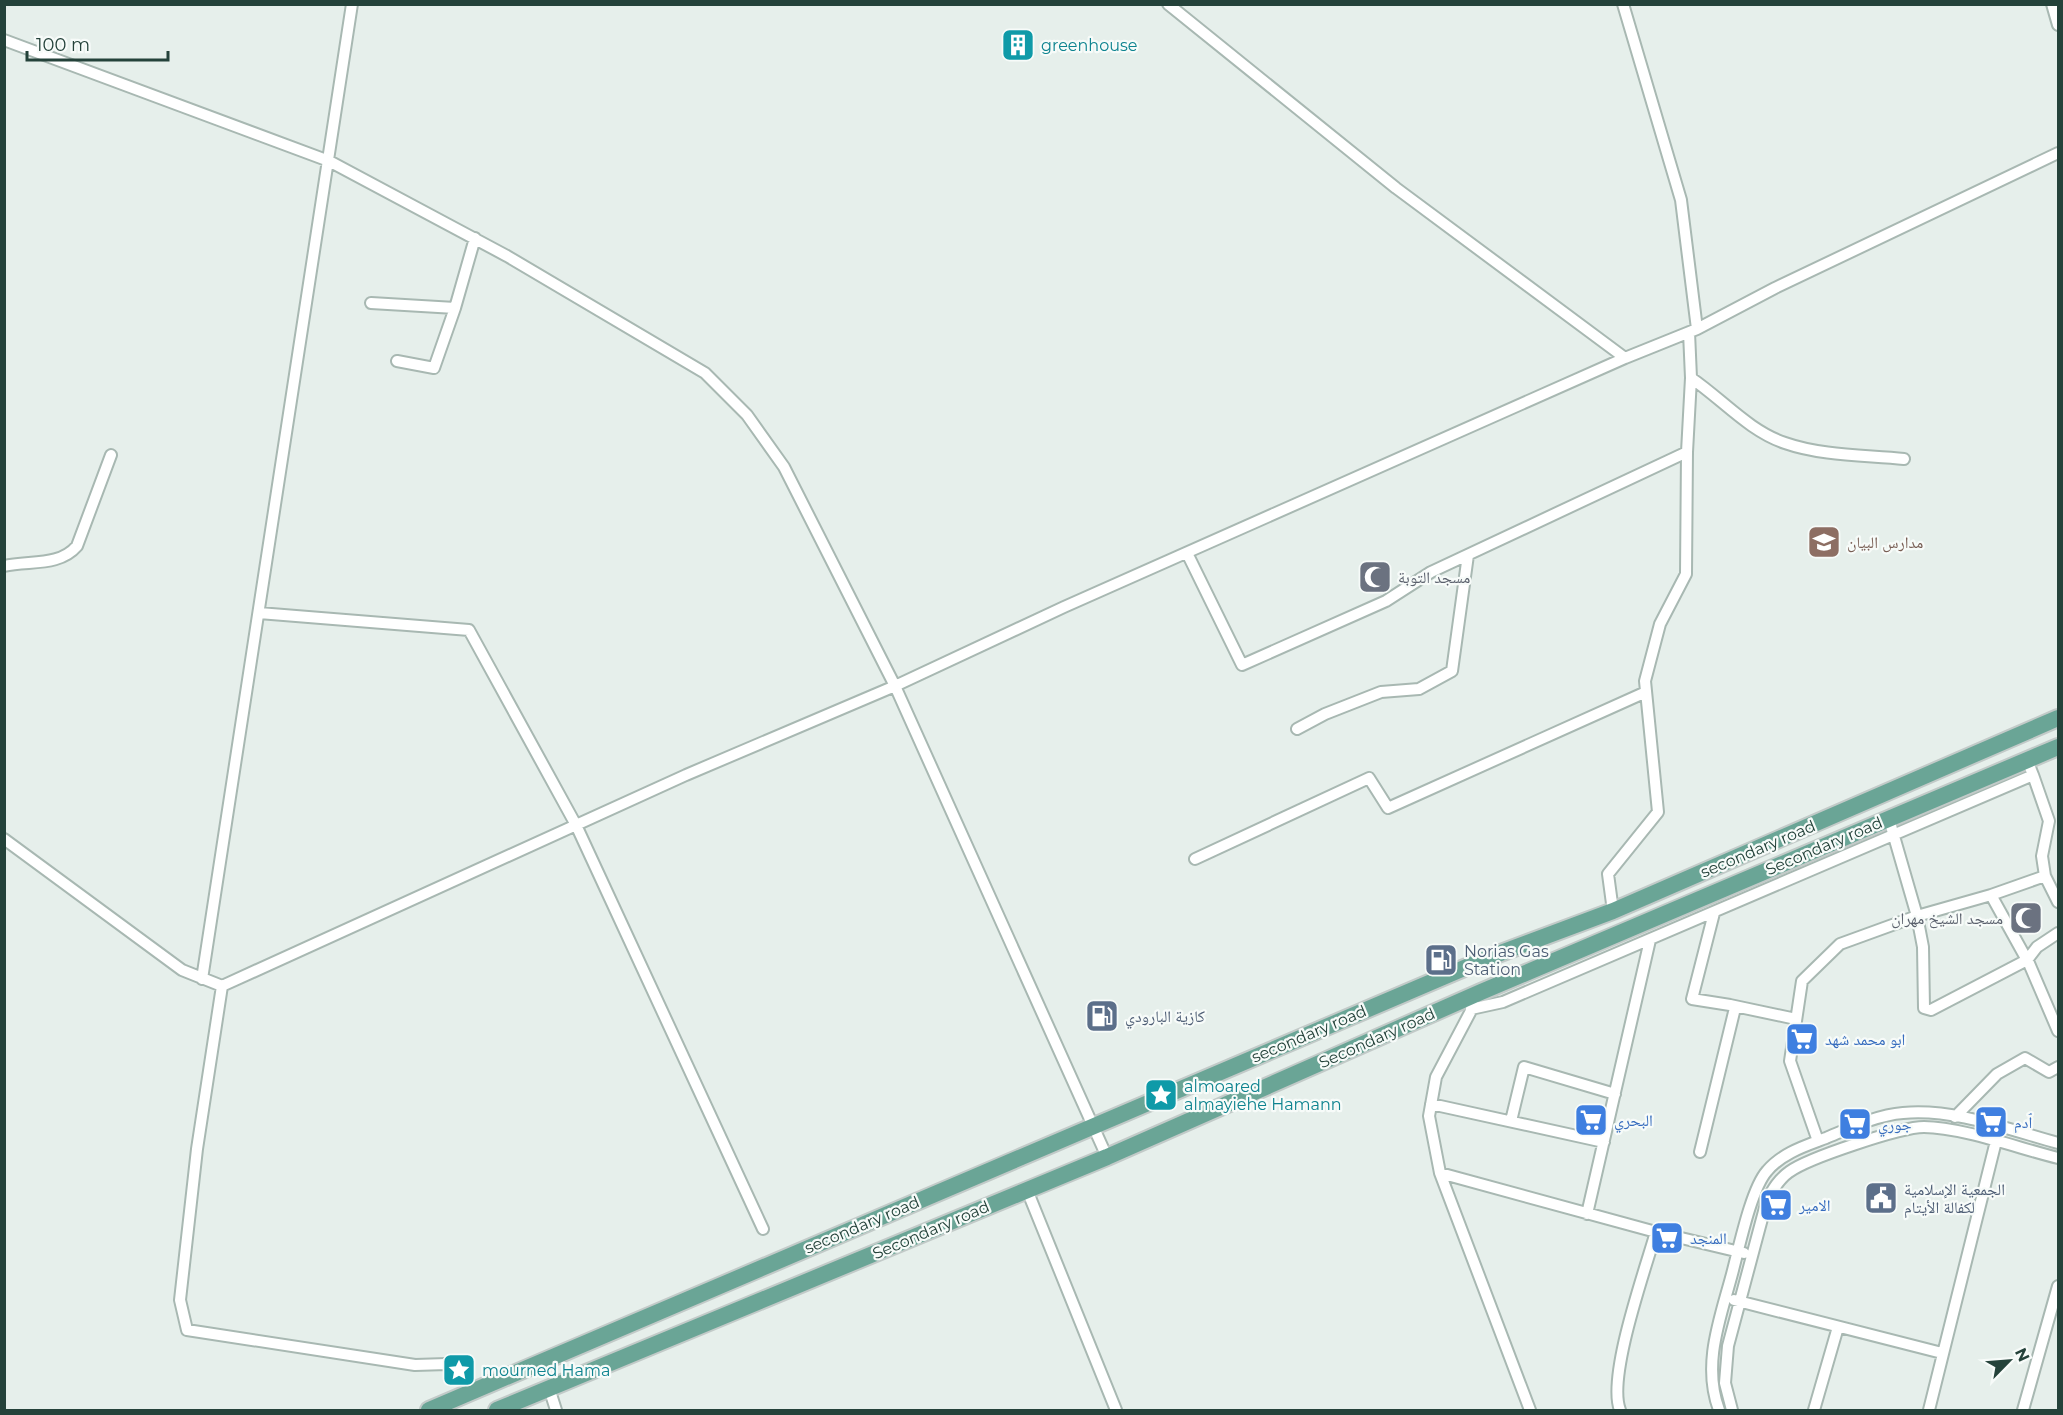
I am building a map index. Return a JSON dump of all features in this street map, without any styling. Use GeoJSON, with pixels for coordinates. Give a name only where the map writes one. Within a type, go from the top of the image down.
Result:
{"type":"FeatureCollection","features":[{"type":"Feature","properties":{"kind":"main road","name":"secondary road"},"geometry":{"type":"LineString","coordinates":[[429,1410],[1482,961],[1613,911],[2058,718]]}},
{"type":"Feature","properties":{"kind":"main road","name":"Secondary road"},"geometry":{"type":"LineString","coordinates":[[496,1410],[1107,1157],[1481,992],[2030,768],[2058,747]]}},
{"type":"Feature","properties":{"kind":"street"},"geometry":{"type":"LineString","coordinates":[[202,979],[352,4]]}},
{"type":"Feature","properties":{"kind":"street"},"geometry":{"type":"LineString","coordinates":[[1168,4],[1396,188],[1625,357]]}},
{"type":"Feature","properties":{"kind":"street"},"geometry":{"type":"LineString","coordinates":[[1613,911],[1608,874],[1658,812],[1645,681],[1660,624],[1686,574],[1687,452],[1693,331],[1681,200],[1623,4]]}},
{"type":"Feature","properties":{"kind":"street"},"geometry":{"type":"LineString","coordinates":[[2052,4],[2058,25]]}},
{"type":"Feature","properties":{"kind":"street"},"geometry":{"type":"LineString","coordinates":[[4,40],[329,161],[475,238],[705,373],[747,414],[784,467],[895,687],[1107,1157]]}},
{"type":"Feature","properties":{"kind":"street"},"geometry":{"type":"LineString","coordinates":[[4,839],[182,970],[222,986],[576,825],[895,687],[1187,553],[1625,357],[1693,331],[1775,288],[2058,153]]}},
{"type":"Feature","properties":{"kind":"street"},"geometry":{"type":"LineString","coordinates":[[396,361],[434,368],[455,308],[475,238]]}},
{"type":"Feature","properties":{"kind":"street"},"geometry":{"type":"LineString","coordinates":[[371,303],[455,308]]}},
{"type":"Feature","properties":{"kind":"street"},"geometry":{"type":"LineString","coordinates":[[1691,378],[1750,424],[1785,443],[1826,451],[1904,459]]}},
{"type":"Feature","properties":{"kind":"street"},"geometry":{"type":"LineString","coordinates":[[1187,553],[1242,665],[1386,601],[1431,572],[1687,452]]}},
{"type":"Feature","properties":{"kind":"street"},"geometry":{"type":"LineString","coordinates":[[4,566],[55,560],[73,551],[77,546],[111,455]]}},
{"type":"Feature","properties":{"kind":"street"},"geometry":{"type":"LineString","coordinates":[[1297,729],[1316,718],[1381,692],[1419,689],[1452,671],[1468,555]]}},
{"type":"Feature","properties":{"kind":"street"},"geometry":{"type":"LineString","coordinates":[[259,613],[469,630],[576,825],[763,1229]]}},
{"type":"Feature","properties":{"kind":"street"},"geometry":{"type":"LineString","coordinates":[[1195,859],[1369,778],[1388,808],[1646,693]]}},
{"type":"Feature","properties":{"kind":"street"},"geometry":{"type":"LineString","coordinates":[[2030,768],[2054,820],[2042,856],[2044,876],[2058,902]]}},
{"type":"Feature","properties":{"kind":"street"},"geometry":{"type":"LineString","coordinates":[[1471,1010],[1503,1002],[1714,913],[1892,826],[1917,916],[1923,947],[1924,1008],[1931,1010],[2027,960],[2037,947],[2058,933]]}},
{"type":"Feature","properties":{"kind":"street"},"geometry":{"type":"LineString","coordinates":[[1818,1141],[1790,1061],[1802,981],[1840,944],[1917,916],[1991,895],[2044,876]]}},
{"type":"Feature","properties":{"kind":"street"},"geometry":{"type":"LineString","coordinates":[[1991,895],[2027,960],[2058,1030]]}},
{"type":"Feature","properties":{"kind":"street"},"geometry":{"type":"LineString","coordinates":[[1714,913],[1692,999],[1796,1020]]}},
{"type":"Feature","properties":{"kind":"street"},"geometry":{"type":"LineString","coordinates":[[1587,1214],[1650,940]]}},
{"type":"Feature","properties":{"kind":"street"},"geometry":{"type":"LineString","coordinates":[[222,986],[197,1149],[180,1300],[187,1330],[415,1365],[447,1364],[475,1389]]}},
{"type":"Feature","properties":{"kind":"street"},"geometry":{"type":"LineString","coordinates":[[1481,992],[1436,1077],[1429,1116],[1440,1173],[1530,1410]]}},
{"type":"Feature","properties":{"kind":"street"},"geometry":{"type":"LineString","coordinates":[[1700,1152],[1734,1008]]}},
{"type":"Feature","properties":{"kind":"street"},"geometry":{"type":"LineString","coordinates":[[1955,1117],[1997,1074],[2025,1058],[2049,1072],[2058,1067]]}},
{"type":"Feature","properties":{"kind":"street"},"geometry":{"type":"LineString","coordinates":[[1511,1121],[1524,1066],[1615,1094]]}},
{"type":"Feature","properties":{"kind":"street"},"geometry":{"type":"LineString","coordinates":[[1431,1104],[1604,1142]]}},
{"type":"Feature","properties":{"kind":"street"},"geometry":{"type":"LineString","coordinates":[[1719,1410],[1714,1396],[1711,1370],[1713,1342],[1751,1206],[1766,1172],[1788,1154],[1865,1122],[1903,1113],[1955,1117],[2058,1143]]}},
{"type":"Feature","properties":{"kind":"street"},"geometry":{"type":"LineString","coordinates":[[1732,1410],[1725,1383],[1728,1346],[1767,1200],[1776,1185],[1790,1171],[1899,1130],[1924,1127],[2058,1158]]}},
{"type":"Feature","properties":{"kind":"street"},"geometry":{"type":"LineString","coordinates":[[1929,1410],[1998,1127]]}},
{"type":"Feature","properties":{"kind":"street"},"geometry":{"type":"LineString","coordinates":[[1440,1173],[1587,1214],[1752,1255]]}},
{"type":"Feature","properties":{"kind":"street"},"geometry":{"type":"LineString","coordinates":[[1027,1190],[1116,1410]]}},
{"type":"Feature","properties":{"kind":"street"},"geometry":{"type":"LineString","coordinates":[[1620,1410],[1618,1385],[1629,1327],[1656,1232]]}},
{"type":"Feature","properties":{"kind":"street"},"geometry":{"type":"LineString","coordinates":[[2023,1410],[2058,1286]]}},
{"type":"Feature","properties":{"kind":"street"},"geometry":{"type":"LineString","coordinates":[[1726,1297],[1942,1353]]}},
{"type":"Feature","properties":{"kind":"street"},"geometry":{"type":"LineString","coordinates":[[1814,1410],[1838,1327]]}},
{"type":"Feature","properties":{"kind":"street"},"geometry":{"type":"LineString","coordinates":[[549,1388],[556,1410]]}},
{"type":"Feature","properties":{"kind":"place","name":"greenhouse"},"geometry":{"type":"Point","coordinates":[1018,45]}},
{"type":"Feature","properties":{"kind":"place","name":"مدارس البيان"},"geometry":{"type":"Point","coordinates":[1824,542]}},
{"type":"Feature","properties":{"kind":"place","name":"مسجد التوبة"},"geometry":{"type":"Point","coordinates":[1375,577]}},
{"type":"Feature","properties":{"kind":"place","name":"مسجد الشيخ مهران"},"geometry":{"type":"Point","coordinates":[2026,918]}},
{"type":"Feature","properties":{"kind":"place","name":"Norias Gas Station"},"geometry":{"type":"Point","coordinates":[1441,960]}},
{"type":"Feature","properties":{"kind":"place","name":"كازية البارودي"},"geometry":{"type":"Point","coordinates":[1102,1016]}},
{"type":"Feature","properties":{"kind":"place","name":"ابو محمد شهد"},"geometry":{"type":"Point","coordinates":[1802,1039]}},
{"type":"Feature","properties":{"kind":"place","name":"almoared almayiehe Hamann"},"geometry":{"type":"Point","coordinates":[1161,1095]}},
{"type":"Feature","properties":{"kind":"place","name":"البحري"},"geometry":{"type":"Point","coordinates":[1591,1120]}},
{"type":"Feature","properties":{"kind":"place","name":"ٱدم"},"geometry":{"type":"Point","coordinates":[1991,1122]}},
{"type":"Feature","properties":{"kind":"place","name":"جوري"},"geometry":{"type":"Point","coordinates":[1855,1124]}},
{"type":"Feature","properties":{"kind":"place","name":"الجمعية الإسلامية لكفالة الأيتام"},"geometry":{"type":"Point","coordinates":[1881,1198]}},
{"type":"Feature","properties":{"kind":"place","name":"الامير"},"geometry":{"type":"Point","coordinates":[1776,1205]}},
{"type":"Feature","properties":{"kind":"place","name":"المنجد"},"geometry":{"type":"Point","coordinates":[1667,1238]}},
{"type":"Feature","properties":{"kind":"place","name":"mourned Hama"},"geometry":{"type":"Point","coordinates":[459,1370]}}]}
